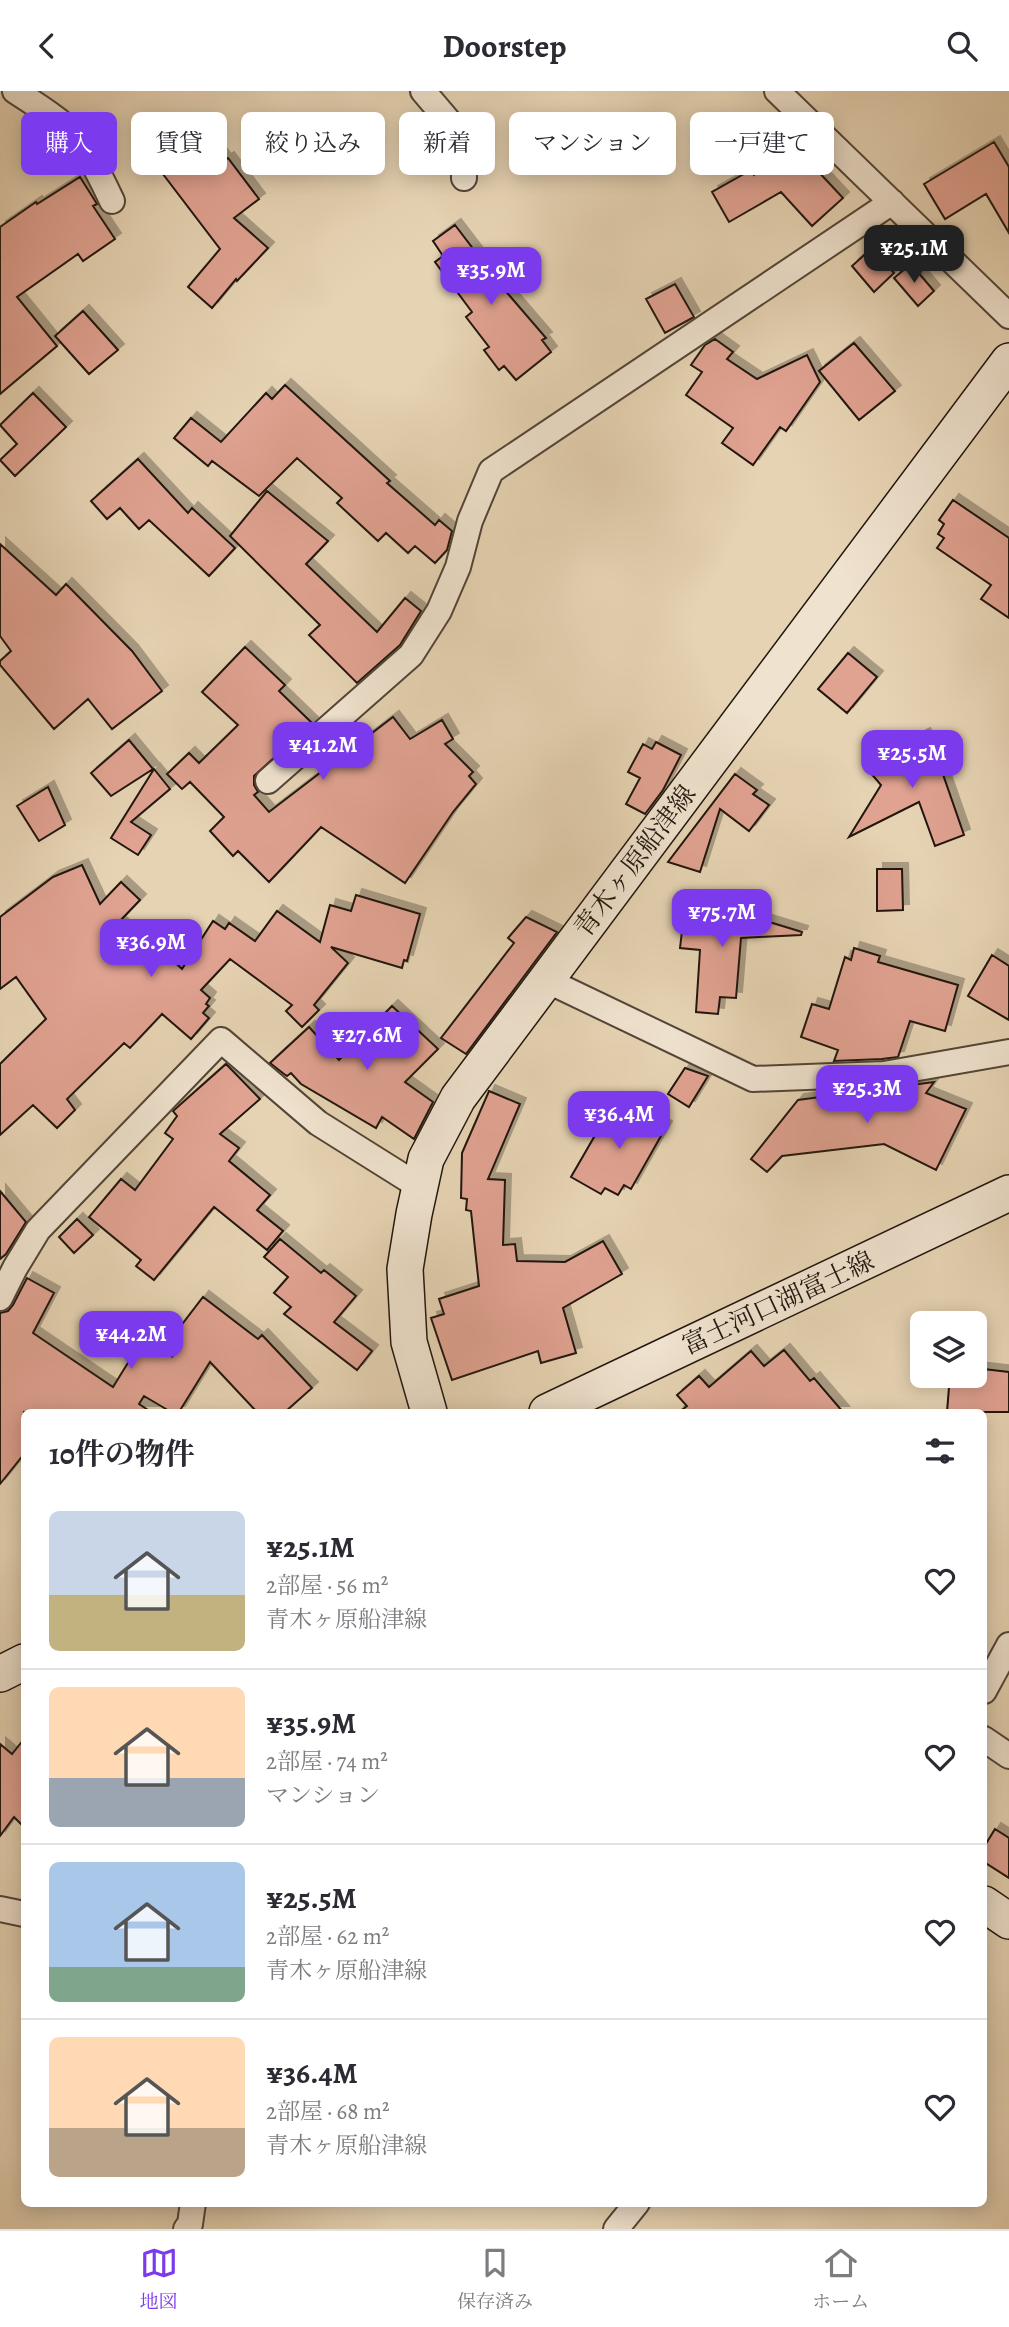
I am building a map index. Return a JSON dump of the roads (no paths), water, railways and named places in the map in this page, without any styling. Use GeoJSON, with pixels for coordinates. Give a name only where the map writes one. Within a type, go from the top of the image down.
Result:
{"type":"FeatureCollection","features":[{"type":"Feature","properties":{"kind":"main road","name":"青木ヶ原船津線"},"geometry":{"type":"LineString","coordinates":[[428,1409],[409,1342],[405,1269],[426,1159],[458,1098],[1009,361]]}},
{"type":"Feature","properties":{"kind":"main road","name":"富士河口湖富士線"},"geometry":{"type":"LineString","coordinates":[[553,1409],[1009,1193]]}},
{"type":"Feature","properties":{"kind":"main road"},"geometry":{"type":"LineString","coordinates":[[0,1674],[21,1664]]}},
{"type":"Feature","properties":{"kind":"main road"},"geometry":{"type":"LineString","coordinates":[[987,1906],[1009,1921]]}},
{"type":"Feature","properties":{"kind":"street"},"geometry":{"type":"LineString","coordinates":[[15,91],[66,127],[77,139],[112,201]]}},
{"type":"Feature","properties":{"kind":"street"},"geometry":{"type":"LineString","coordinates":[[423,91],[463,138],[464,177]]}},
{"type":"Feature","properties":{"kind":"street"},"geometry":{"type":"LineString","coordinates":[[777,91],[1009,316]]}},
{"type":"Feature","properties":{"kind":"street"},"geometry":{"type":"LineString","coordinates":[[268,781],[411,655],[439,611],[458,567],[470,521],[491,471],[892,202]]}},
{"type":"Feature","properties":{"kind":"street"},"geometry":{"type":"LineString","coordinates":[[546,980],[753,1079],[884,1075],[1009,1052]]}},
{"type":"Feature","properties":{"kind":"street"},"geometry":{"type":"LineString","coordinates":[[0,1298],[38,1230],[221,1040],[318,1123],[420,1187]]}},
{"type":"Feature","properties":{"kind":"street"},"geometry":{"type":"LineString","coordinates":[[987,1685],[1009,1645]]}},
{"type":"Feature","properties":{"kind":"street"},"geometry":{"type":"LineString","coordinates":[[987,1741],[1009,1756]]}},
{"type":"Feature","properties":{"kind":"street"},"geometry":{"type":"LineString","coordinates":[[0,1909],[21,1913]]}},
{"type":"Feature","properties":{"kind":"street"},"geometry":{"type":"LineString","coordinates":[[186,2229],[190,2224],[192,2207]]}},
{"type":"Feature","properties":{"kind":"street"},"geometry":{"type":"LineString","coordinates":[[616,2229],[634,2207]]}}]}
